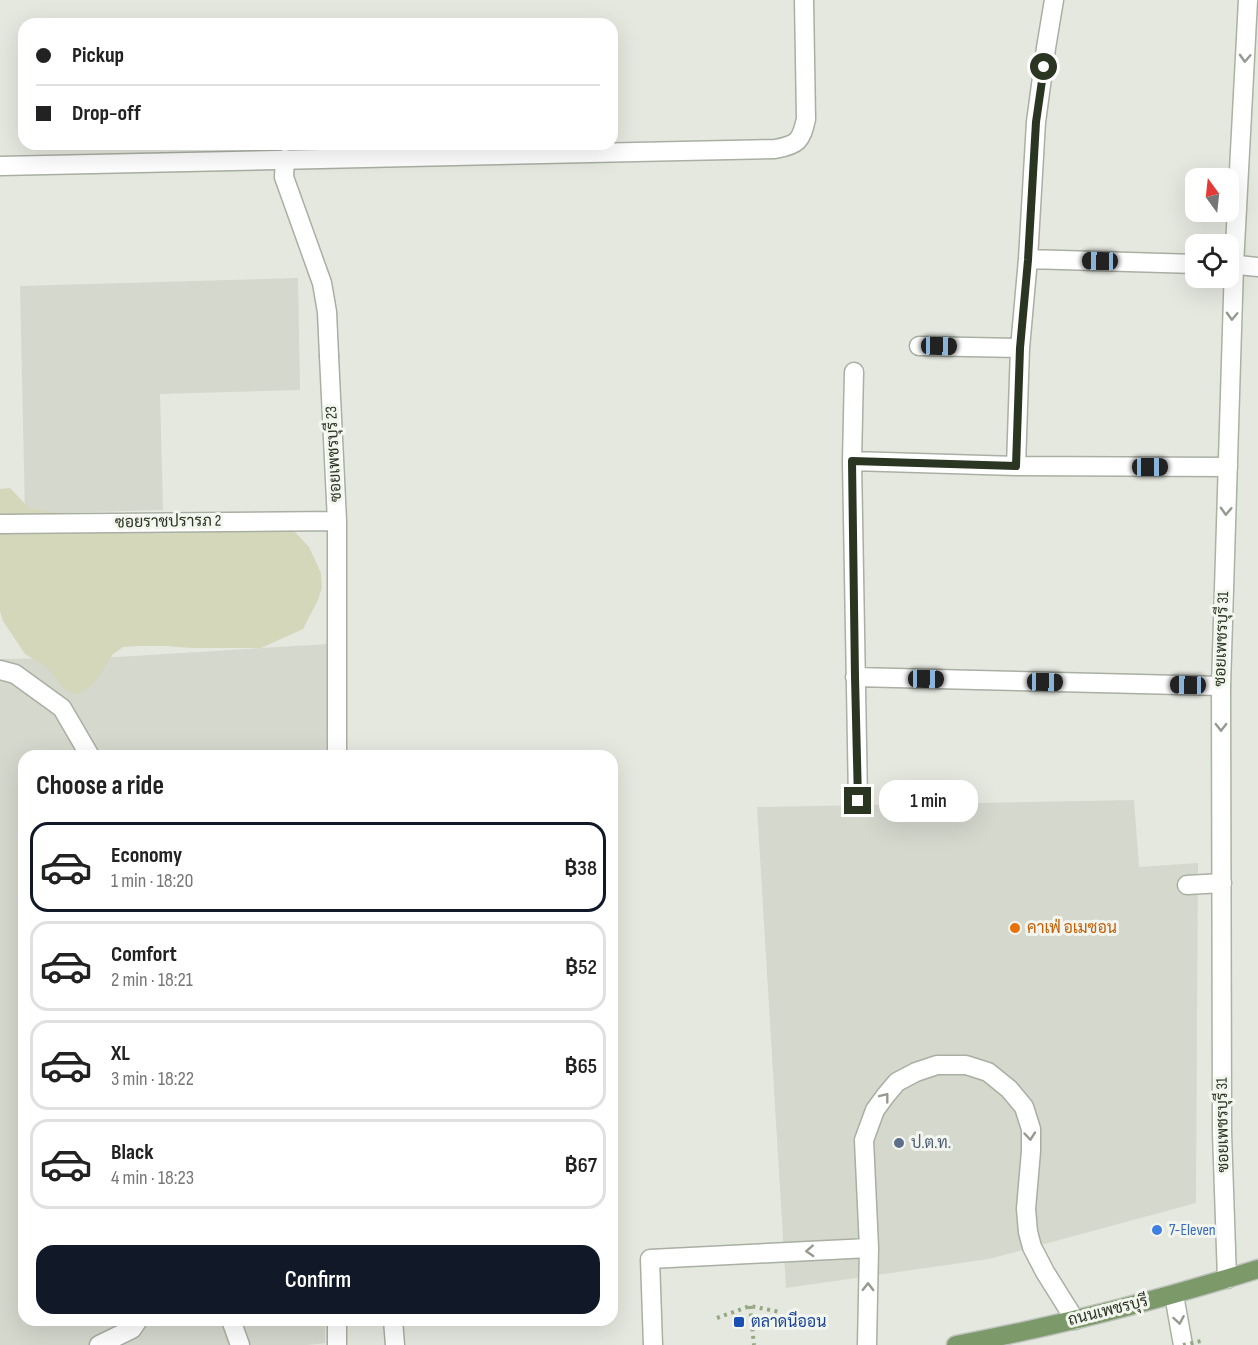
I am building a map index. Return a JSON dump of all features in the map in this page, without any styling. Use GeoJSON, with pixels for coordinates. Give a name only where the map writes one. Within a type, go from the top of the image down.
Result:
{"type":"FeatureCollection","features":[{"type":"Feature","properties":{"kind":"main road","name":"ถนนเพชรบุรี"},"geometry":{"type":"LineString","coordinates":[[956,1345],[1000,1341],[1174,1295],[1258,1269]]}},
{"type":"Feature","properties":{"kind":"street"},"geometry":{"type":"LineString","coordinates":[[0,166],[763,150],[790,147],[802,134],[806,119],[804,0]]}},
{"type":"Feature","properties":{"kind":"street"},"geometry":{"type":"LineString","coordinates":[[1016,466],[1020,348],[1036,122],[1054,0]]}},
{"type":"Feature","properties":{"kind":"street","name":"ซอยเพชรบุรี 31"},"geometry":{"type":"LineString","coordinates":[[1233,234],[1248,0]]}},
{"type":"Feature","properties":{"kind":"street","name":"ซอยเพชรบุรี 23"},"geometry":{"type":"LineString","coordinates":[[285,159],[284,177],[322,283],[327,312],[336,520],[337,750]]}},
{"type":"Feature","properties":{"kind":"street"},"geometry":{"type":"LineString","coordinates":[[1028,260],[1185,264]]}},
{"type":"Feature","properties":{"kind":"street"},"geometry":{"type":"LineString","coordinates":[[1239,266],[1258,267]]}},
{"type":"Feature","properties":{"kind":"street","name":"ซอยเพชรบุรี 31"},"geometry":{"type":"LineString","coordinates":[[1227,1279],[1222,1132],[1221,686],[1231,288]]}},
{"type":"Feature","properties":{"kind":"street"},"geometry":{"type":"LineString","coordinates":[[919,346],[1020,348]]}},
{"type":"Feature","properties":{"kind":"street"},"geometry":{"type":"LineString","coordinates":[[854,372],[852,461],[858,801]]}},
{"type":"Feature","properties":{"kind":"street"},"geometry":{"type":"LineString","coordinates":[[852,461],[1016,466],[1228,467]]}},
{"type":"Feature","properties":{"kind":"street","name":"ซอยราชปรารภ 2"},"geometry":{"type":"LineString","coordinates":[[0,524],[336,520]]}},
{"type":"Feature","properties":{"kind":"street"},"geometry":{"type":"LineString","coordinates":[[0,670],[15,674],[62,708],[86,750]]}},
{"type":"Feature","properties":{"kind":"street"},"geometry":{"type":"LineString","coordinates":[[855,677],[1221,686]]}},
{"type":"Feature","properties":{"kind":"street"},"geometry":{"type":"LineString","coordinates":[[1187,885],[1222,883]]}},
{"type":"Feature","properties":{"kind":"street"},"geometry":{"type":"LineString","coordinates":[[867,1345],[869,1248],[864,1140],[876,1110],[897,1082],[937,1065],[966,1065],[988,1072],[1009,1089],[1024,1107],[1031,1129],[1032,1151],[1026,1209],[1028,1232],[1032,1247],[1045,1272],[1075,1320]]}},
{"type":"Feature","properties":{"kind":"street"},"geometry":{"type":"LineString","coordinates":[[653,1345],[650,1259],[869,1248]]}},
{"type":"Feature","properties":{"kind":"street"},"geometry":{"type":"LineString","coordinates":[[1174,1295],[1189,1344]]}},
{"type":"Feature","properties":{"kind":"street"},"geometry":{"type":"LineString","coordinates":[[99,1345],[134,1326]]}},
{"type":"Feature","properties":{"kind":"street"},"geometry":{"type":"LineString","coordinates":[[233,1326],[240,1345]]}},
{"type":"Feature","properties":{"kind":"street"},"geometry":{"type":"LineString","coordinates":[[337,1326],[337,1345]]}},
{"type":"Feature","properties":{"kind":"street"},"geometry":{"type":"LineString","coordinates":[[393,1326],[395,1345]]}},
{"type":"Feature","properties":{"kind":"path"},"geometry":{"type":"LineString","coordinates":[[750,1306],[754,1345]]}},
{"type":"Feature","properties":{"kind":"path"},"geometry":{"type":"LineString","coordinates":[[717,1318],[750,1306],[780,1312]]}},
{"type":"Feature","properties":{"kind":"shaded area"},"geometry":{"type":"Polygon","coordinates":[[[298,278],[300,390],[160,394],[163,510],[25,514],[20,286],[298,278]]]}},
{"type":"Feature","properties":{"kind":"shaded area"},"geometry":{"type":"Polygon","coordinates":[[[328,644],[328,750],[18,750],[18,1326],[325,1326],[325,1343],[308,1345],[0,1345],[0,659],[117,657],[328,644]]]}},
{"type":"Feature","properties":{"kind":"shaded area"},"geometry":{"type":"Polygon","coordinates":[[[1134,800],[1139,867],[1198,863],[1196,1203],[989,1259],[786,1288],[757,807],[1134,800]]]}},
{"type":"Feature","properties":{"kind":"green space"},"geometry":{"type":"Polygon","coordinates":[[[10,488],[29,508],[70,515],[278,528],[294,531],[309,547],[321,573],[322,588],[318,600],[303,629],[261,648],[123,647],[112,655],[97,679],[76,695],[64,689],[48,668],[25,654],[3,621],[0,611],[0,489],[10,488]]]}},
{"type":"Feature","properties":{"kind":"place","name":"คาเฟ่ อเมซอน"},"geometry":{"type":"Point","coordinates":[1015,928]}},
{"type":"Feature","properties":{"kind":"place","name":"ป.ต.ท."},"geometry":{"type":"Point","coordinates":[899,1143]}},
{"type":"Feature","properties":{"kind":"place","name":"7-Eleven"},"geometry":{"type":"Point","coordinates":[1157,1230]}},
{"type":"Feature","properties":{"kind":"place","name":"ตลาดนีออน"},"geometry":{"type":"Point","coordinates":[739,1322]}},
{"type":"Feature","properties":{"kind":"route"},"geometry":{"type":"LineString","coordinates":[[858,801],[852,461],[1016,466],[1020,348],[1036,122],[1044,67]]}}]}
